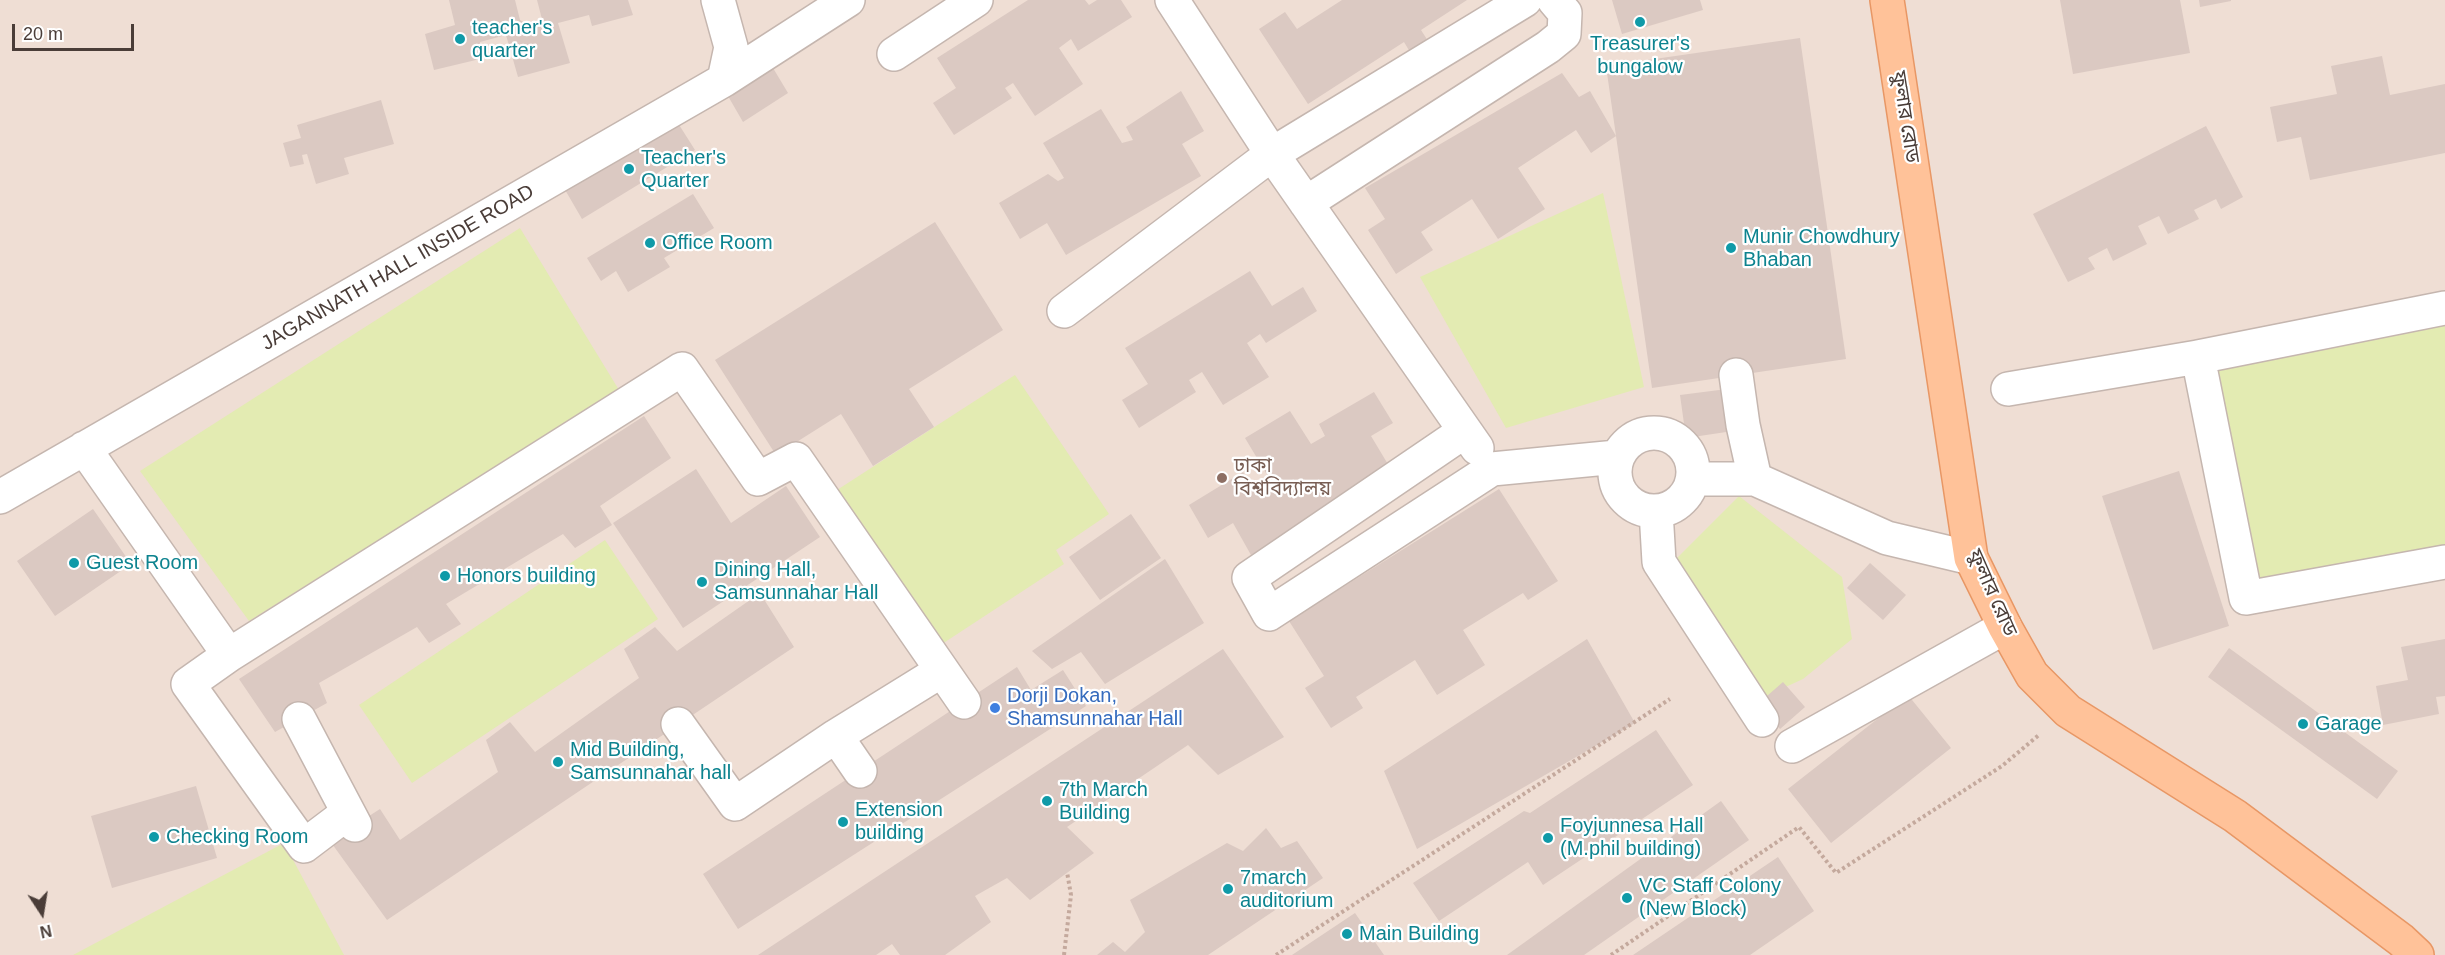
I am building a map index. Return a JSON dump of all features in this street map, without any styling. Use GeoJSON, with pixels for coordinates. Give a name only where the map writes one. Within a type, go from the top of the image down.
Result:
{"type":"FeatureCollection","features":[{"type":"Feature","properties":{"kind":"main road","name":"ফুলার রোড"},"geometry":{"type":"LineString","coordinates":[[1887,0],[1971,558],[2005,627],[2032,675],[2068,711],[2235,816],[2401,940],[2417,955]]}},
{"type":"Feature","properties":{"kind":"street"},"geometry":{"type":"LineString","coordinates":[[718,0],[731,47],[724,80]]}},
{"type":"Feature","properties":{"kind":"street","name":"JAGANNATH HALL INSIDE ROAD"},"geometry":{"type":"LineString","coordinates":[[0,497],[724,80],[848,0]]}},
{"type":"Feature","properties":{"kind":"street"},"geometry":{"type":"LineString","coordinates":[[894,54],[976,0]]}},
{"type":"Feature","properties":{"kind":"street"},"geometry":{"type":"LineString","coordinates":[[1172,0],[1272,154],[1492,469]]}},
{"type":"Feature","properties":{"kind":"street"},"geometry":{"type":"LineString","coordinates":[[1064,311],[1272,154],[1525,0]]}},
{"type":"Feature","properties":{"kind":"street"},"geometry":{"type":"LineString","coordinates":[[1306,203],[1548,47],[1564,34],[1565,13],[1554,0]]}},
{"type":"Feature","properties":{"kind":"street"},"geometry":{"type":"LineString","coordinates":[[2008,389],[2198,357],[2445,308]]}},
{"type":"Feature","properties":{"kind":"street"},"geometry":{"type":"LineString","coordinates":[[2198,357],[2246,598],[2445,562]]}},
{"type":"Feature","properties":{"kind":"street"},"geometry":{"type":"LineString","coordinates":[[300,719],[354,825],[345,815],[304,846],[188,684],[250,652],[682,369],[758,479],[796,459],[964,702]]}},
{"type":"Feature","properties":{"kind":"street"},"geometry":{"type":"LineString","coordinates":[[1736,375],[1743,425],[1755,479]]}},
{"type":"Feature","properties":{"kind":"street"},"geometry":{"type":"LineString","coordinates":[[1466,431],[1249,578],[1269,614],[1492,469],[1617,457]]}},
{"type":"Feature","properties":{"kind":"street"},"geometry":{"type":"LineString","coordinates":[[1659,432],[1682,443],[1694,466],[1693,479],[1680,501],[1669,508],[1656,511],[1631,505],[1621,495],[1614,470],[1623,446],[1645,433],[1659,432]]}},
{"type":"Feature","properties":{"kind":"street"},"geometry":{"type":"LineString","coordinates":[[84,448],[250,652]]}},
{"type":"Feature","properties":{"kind":"street"},"geometry":{"type":"LineString","coordinates":[[1693,479],[1755,479],[1887,538],[1971,558]]}},
{"type":"Feature","properties":{"kind":"street"},"geometry":{"type":"LineString","coordinates":[[1656,511],[1659,562],[1762,720]]}},
{"type":"Feature","properties":{"kind":"street"},"geometry":{"type":"LineString","coordinates":[[1792,746],[2005,627]]}},
{"type":"Feature","properties":{"kind":"street"},"geometry":{"type":"LineString","coordinates":[[678,724],[735,804],[836,736],[941,671]]}},
{"type":"Feature","properties":{"kind":"street"},"geometry":{"type":"LineString","coordinates":[[836,736],[861,771]]}},
{"type":"Feature","properties":{"kind":"path"},"geometry":{"type":"LineString","coordinates":[[1276,955],[1670,699]]}},
{"type":"Feature","properties":{"kind":"path"},"geometry":{"type":"LineString","coordinates":[[1611,955],[1799,827],[1836,873],[2002,766],[2068,711]]}},
{"type":"Feature","properties":{"kind":"path"},"geometry":{"type":"LineString","coordinates":[[1064,955],[1071,895],[1067,873]]}},
{"type":"Feature","properties":{"kind":"shaded area","name":"ঢাকা বিশ্ববিদ্যালয়"},"geometry":{"type":"Polygon","coordinates":[[[0,0],[2445,0],[2445,955],[0,955],[0,0]]]}},
{"type":"Feature","properties":{"kind":"green space"},"geometry":{"type":"Polygon","coordinates":[[[1603,193],[1644,387],[1506,428],[1420,277],[1603,193]]]}},
{"type":"Feature","properties":{"kind":"green space"},"geometry":{"type":"Polygon","coordinates":[[[520,228],[619,390],[249,621],[140,471],[520,228]]]}},
{"type":"Feature","properties":{"kind":"green space"},"geometry":{"type":"Polygon","coordinates":[[[2445,317],[2445,545],[2252,583],[2213,361],[2445,317]]]}},
{"type":"Feature","properties":{"kind":"green space"},"geometry":{"type":"Polygon","coordinates":[[[1015,375],[1109,514],[1056,550],[1064,564],[942,644],[837,490],[1015,375]]]}},
{"type":"Feature","properties":{"kind":"green space"},"geometry":{"type":"Polygon","coordinates":[[[1739,496],[1842,577],[1852,639],[1803,679],[1766,696],[1675,560],[1739,496]]]}},
{"type":"Feature","properties":{"kind":"green space"},"geometry":{"type":"Polygon","coordinates":[[[605,540],[658,619],[412,783],[359,705],[605,540]]]}},
{"type":"Feature","properties":{"kind":"green space"},"geometry":{"type":"Polygon","coordinates":[[[284,843],[344,955],[73,955],[284,843]]]}},
{"type":"Feature","properties":{"kind":"building","name":"teacher's quarter"},"geometry":{"type":"Polygon","coordinates":[[[449,0],[515,0],[520,20],[530,26],[543,23],[537,0],[628,0],[633,15],[592,26],[589,15],[558,23],[570,63],[518,77],[506,35],[480,42],[480,59],[434,70],[425,34],[455,25],[449,0]]]}},
{"type":"Feature","properties":{"kind":"building"},"geometry":{"type":"Polygon","coordinates":[[[1028,0],[1085,0],[1089,5],[1097,0],[1121,0],[1132,17],[1078,51],[1071,39],[1059,48],[1083,84],[1035,116],[1013,83],[1005,88],[1012,98],[954,135],[933,103],[956,88],[937,58],[1028,0]]]}},
{"type":"Feature","properties":{"kind":"building"},"geometry":{"type":"Polygon","coordinates":[[[1342,0],[1467,0],[1421,30],[1428,41],[1410,52],[1404,42],[1308,104],[1259,29],[1285,12],[1297,29],[1342,0]]]}},
{"type":"Feature","properties":{"kind":"building","name":"Treasurer's bungalow"},"geometry":{"type":"Polygon","coordinates":[[[1612,0],[1700,0],[1703,10],[1622,34],[1612,0]]]}},
{"type":"Feature","properties":{"kind":"building"},"geometry":{"type":"Polygon","coordinates":[[[2060,0],[2180,0],[2190,53],[2073,74],[2060,0]]]}},
{"type":"Feature","properties":{"kind":"building"},"geometry":{"type":"Polygon","coordinates":[[[2199,0],[2231,0],[2231,1],[2200,7],[2199,0]]]}},
{"type":"Feature","properties":{"kind":"building","name":"Munir Chowdhury Bhaban"},"geometry":{"type":"Polygon","coordinates":[[[1800,38],[1846,359],[1652,388],[1606,66],[1800,38]]]}},
{"type":"Feature","properties":{"kind":"building"},"geometry":{"type":"Polygon","coordinates":[[[2382,56],[2390,95],[2445,84],[2445,153],[2310,180],[2301,137],[2277,142],[2270,107],[2337,94],[2331,66],[2382,56]]]}},
{"type":"Feature","properties":{"kind":"building"},"geometry":{"type":"Polygon","coordinates":[[[773,68],[788,93],[743,122],[728,96],[773,68]]]}},
{"type":"Feature","properties":{"kind":"building"},"geometry":{"type":"Polygon","coordinates":[[[1562,73],[1579,97],[1590,91],[1616,136],[1591,153],[1576,130],[1518,168],[1545,209],[1498,239],[1472,199],[1421,232],[1433,250],[1396,274],[1368,230],[1385,219],[1365,188],[1562,73]]]}},
{"type":"Feature","properties":{"kind":"building"},"geometry":{"type":"Polygon","coordinates":[[[1181,91],[1204,131],[1182,144],[1201,176],[1066,255],[1047,223],[1020,239],[999,203],[1048,174],[1058,181],[1064,178],[1043,143],[1101,109],[1122,143],[1133,140],[1126,127],[1181,91]]]}},
{"type":"Feature","properties":{"kind":"building"},"geometry":{"type":"Polygon","coordinates":[[[381,100],[394,144],[344,158],[349,174],[316,184],[307,154],[302,155],[304,164],[290,167],[283,143],[301,138],[297,125],[381,100]]]}},
{"type":"Feature","properties":{"kind":"building","name":"Teacher's Quarter"},"geometry":{"type":"Polygon","coordinates":[[[676,120],[695,150],[582,219],[564,188],[676,120]]]}},
{"type":"Feature","properties":{"kind":"building"},"geometry":{"type":"Polygon","coordinates":[[[2206,126],[2243,197],[2221,209],[2216,199],[2194,210],[2199,219],[2168,234],[2159,216],[2138,226],[2147,244],[2113,261],[2107,248],[2088,258],[2095,269],[2068,282],[2033,214],[2206,126]]]}},
{"type":"Feature","properties":{"kind":"building","name":"Office Room"},"geometry":{"type":"Polygon","coordinates":[[[693,194],[714,228],[664,258],[670,267],[628,292],[616,271],[601,281],[587,258],[693,194]]]}},
{"type":"Feature","properties":{"kind":"building"},"geometry":{"type":"Polygon","coordinates":[[[935,222],[1003,330],[909,389],[934,427],[873,466],[841,414],[776,455],[715,360],[935,222]]]}},
{"type":"Feature","properties":{"kind":"building"},"geometry":{"type":"Polygon","coordinates":[[[1250,271],[1272,306],[1303,287],[1317,311],[1266,343],[1260,334],[1247,343],[1269,377],[1223,405],[1202,372],[1189,380],[1196,392],[1139,428],[1122,400],[1148,384],[1125,348],[1250,271]]]}},
{"type":"Feature","properties":{"kind":"building"},"geometry":{"type":"Polygon","coordinates":[[[1727,389],[1733,431],[1686,438],[1680,395],[1727,389]]]}},
{"type":"Feature","properties":{"kind":"building"},"geometry":{"type":"Polygon","coordinates":[[[1374,392],[1393,423],[1371,436],[1392,471],[1251,555],[1233,523],[1208,538],[1189,505],[1243,472],[1252,488],[1269,478],[1245,438],[1290,411],[1311,444],[1325,436],[1319,424],[1374,392]]]}},
{"type":"Feature","properties":{"kind":"building","name":"Honors building"},"geometry":{"type":"Polygon","coordinates":[[[644,416],[671,458],[600,506],[612,525],[575,548],[563,534],[446,604],[461,624],[429,643],[417,627],[319,683],[327,703],[275,732],[239,679],[644,416]]]}},
{"type":"Feature","properties":{"kind":"building","name":"Dining Hall, Samsunnahar Hall"},"geometry":{"type":"Polygon","coordinates":[[[696,469],[731,523],[786,486],[820,537],[683,628],[613,523],[696,469]]]}},
{"type":"Feature","properties":{"kind":"building"},"geometry":{"type":"Polygon","coordinates":[[[2179,471],[2229,626],[2153,650],[2102,496],[2179,471]]]}},
{"type":"Feature","properties":{"kind":"building"},"geometry":{"type":"Polygon","coordinates":[[[1499,489],[1558,581],[1528,600],[1523,593],[1463,630],[1485,665],[1437,695],[1415,660],[1356,697],[1363,708],[1331,728],[1305,688],[1324,676],[1289,621],[1499,489]]]}},
{"type":"Feature","properties":{"kind":"building","name":"Guest Room"},"geometry":{"type":"Polygon","coordinates":[[[93,509],[131,564],[55,616],[17,561],[93,509]]]}},
{"type":"Feature","properties":{"kind":"building"},"geometry":{"type":"Polygon","coordinates":[[[1131,514],[1161,558],[1100,600],[1069,557],[1131,514]]]}},
{"type":"Feature","properties":{"kind":"building"},"geometry":{"type":"Polygon","coordinates":[[[1165,559],[1204,623],[1105,684],[1081,652],[1052,669],[1032,651],[1165,559]]]}},
{"type":"Feature","properties":{"kind":"building"},"geometry":{"type":"Polygon","coordinates":[[[1870,563],[1906,595],[1883,620],[1847,588],[1870,563]]]}},
{"type":"Feature","properties":{"kind":"building","name":"Mid Building, Samsunnahar hall"},"geometry":{"type":"Polygon","coordinates":[[[760,593],[794,647],[387,920],[330,841],[380,809],[400,840],[498,772],[486,740],[510,722],[535,752],[639,678],[624,649],[655,627],[677,651],[760,593]]]}},
{"type":"Feature","properties":{"kind":"building"},"geometry":{"type":"Polygon","coordinates":[[[1587,639],[1635,723],[1417,849],[1384,771],[1587,639]]]}},
{"type":"Feature","properties":{"kind":"building"},"geometry":{"type":"Polygon","coordinates":[[[2445,639],[2445,696],[2436,697],[2439,714],[2383,725],[2376,686],[2408,680],[2401,647],[2445,639]]]}},
{"type":"Feature","properties":{"kind":"building","name":"Garage"},"geometry":{"type":"Polygon","coordinates":[[[2229,648],[2398,771],[2377,799],[2208,677],[2229,648]]]}},
{"type":"Feature","properties":{"kind":"building","name":"7th March Building"},"geometry":{"type":"Polygon","coordinates":[[[1223,649],[1284,737],[1218,775],[1188,745],[1067,827],[1094,853],[1030,900],[1007,878],[975,896],[991,922],[945,955],[900,955],[892,944],[876,955],[758,955],[1223,649]]]}},
{"type":"Feature","properties":{"kind":"building","name":"Extension building"},"geometry":{"type":"Polygon","coordinates":[[[1017,667],[1031,690],[1063,670],[1086,706],[738,929],[703,874],[1017,667]]]}},
{"type":"Feature","properties":{"kind":"building"},"geometry":{"type":"Polygon","coordinates":[[[1783,682],[1805,707],[1780,729],[1759,703],[1783,682]]]}},
{"type":"Feature","properties":{"kind":"building"},"geometry":{"type":"Polygon","coordinates":[[[1908,695],[1951,748],[1831,843],[1788,789],[1908,695]]]}},
{"type":"Feature","properties":{"kind":"building","name":"Foyjunnesa Hall (M.phil building)"},"geometry":{"type":"Polygon","coordinates":[[[1656,730],[1693,785],[1543,885],[1528,862],[1439,921],[1413,883],[1524,811],[1530,813],[1656,730]]]}},
{"type":"Feature","properties":{"kind":"building","name":"Checking Room"},"geometry":{"type":"Polygon","coordinates":[[[196,786],[217,858],[112,888],[91,816],[196,786]]]}},
{"type":"Feature","properties":{"kind":"building","name":"VC Staff Colony (New Block)"},"geometry":{"type":"Polygon","coordinates":[[[1721,801],[1749,840],[1584,955],[1507,955],[1721,801]]]}},
{"type":"Feature","properties":{"kind":"building","name":"7march auditorium"},"geometry":{"type":"Polygon","coordinates":[[[1266,828],[1281,848],[1297,841],[1323,878],[1208,955],[1097,955],[1113,942],[1125,952],[1145,932],[1130,900],[1227,843],[1243,851],[1266,828]]]}},
{"type":"Feature","properties":{"kind":"building"},"geometry":{"type":"Polygon","coordinates":[[[1778,857],[1814,911],[1750,955],[1633,955],[1778,857]]]}},
{"type":"Feature","properties":{"kind":"building","name":"Main Building"},"geometry":{"type":"Polygon","coordinates":[[[1355,913],[1384,955],[1292,955],[1355,913]]]}},
{"type":"Feature","properties":{"kind":"place","name":"Treasurer's bungalow"},"geometry":{"type":"Point","coordinates":[1640,22]}},
{"type":"Feature","properties":{"kind":"place","name":"teacher's quarter"},"geometry":{"type":"Point","coordinates":[460,39]}},
{"type":"Feature","properties":{"kind":"place","name":"Teacher's Quarter"},"geometry":{"type":"Point","coordinates":[629,169]}},
{"type":"Feature","properties":{"kind":"place","name":"Office Room"},"geometry":{"type":"Point","coordinates":[650,243]}},
{"type":"Feature","properties":{"kind":"place","name":"Munir Chowdhury Bhaban"},"geometry":{"type":"Point","coordinates":[1731,248]}},
{"type":"Feature","properties":{"kind":"place","name":"ঢাকা বিশ্ববিদ্যালয়"},"geometry":{"type":"Point","coordinates":[1222,478]}},
{"type":"Feature","properties":{"kind":"place","name":"Guest Room"},"geometry":{"type":"Point","coordinates":[74,563]}},
{"type":"Feature","properties":{"kind":"place","name":"Honors building"},"geometry":{"type":"Point","coordinates":[445,576]}},
{"type":"Feature","properties":{"kind":"place","name":"Dining Hall, Samsunnahar Hall"},"geometry":{"type":"Point","coordinates":[702,582]}},
{"type":"Feature","properties":{"kind":"place","name":"Dorji Dokan, Shamsunnahar Hall"},"geometry":{"type":"Point","coordinates":[995,708]}},
{"type":"Feature","properties":{"kind":"place","name":"Garage"},"geometry":{"type":"Point","coordinates":[2303,724]}},
{"type":"Feature","properties":{"kind":"place","name":"Mid Building, Samsunnahar hall"},"geometry":{"type":"Point","coordinates":[558,762]}},
{"type":"Feature","properties":{"kind":"place","name":"7th March Building"},"geometry":{"type":"Point","coordinates":[1047,801]}},
{"type":"Feature","properties":{"kind":"place","name":"Extension building"},"geometry":{"type":"Point","coordinates":[843,822]}},
{"type":"Feature","properties":{"kind":"place","name":"Checking Room"},"geometry":{"type":"Point","coordinates":[154,837]}},
{"type":"Feature","properties":{"kind":"place","name":"Foyjunnesa Hall (M.phil building)"},"geometry":{"type":"Point","coordinates":[1548,838]}},
{"type":"Feature","properties":{"kind":"place","name":"7march auditorium"},"geometry":{"type":"Point","coordinates":[1228,889]}},
{"type":"Feature","properties":{"kind":"place","name":"VC Staff Colony (New Block)"},"geometry":{"type":"Point","coordinates":[1627,898]}},
{"type":"Feature","properties":{"kind":"place","name":"Main Building"},"geometry":{"type":"Point","coordinates":[1347,934]}}]}
